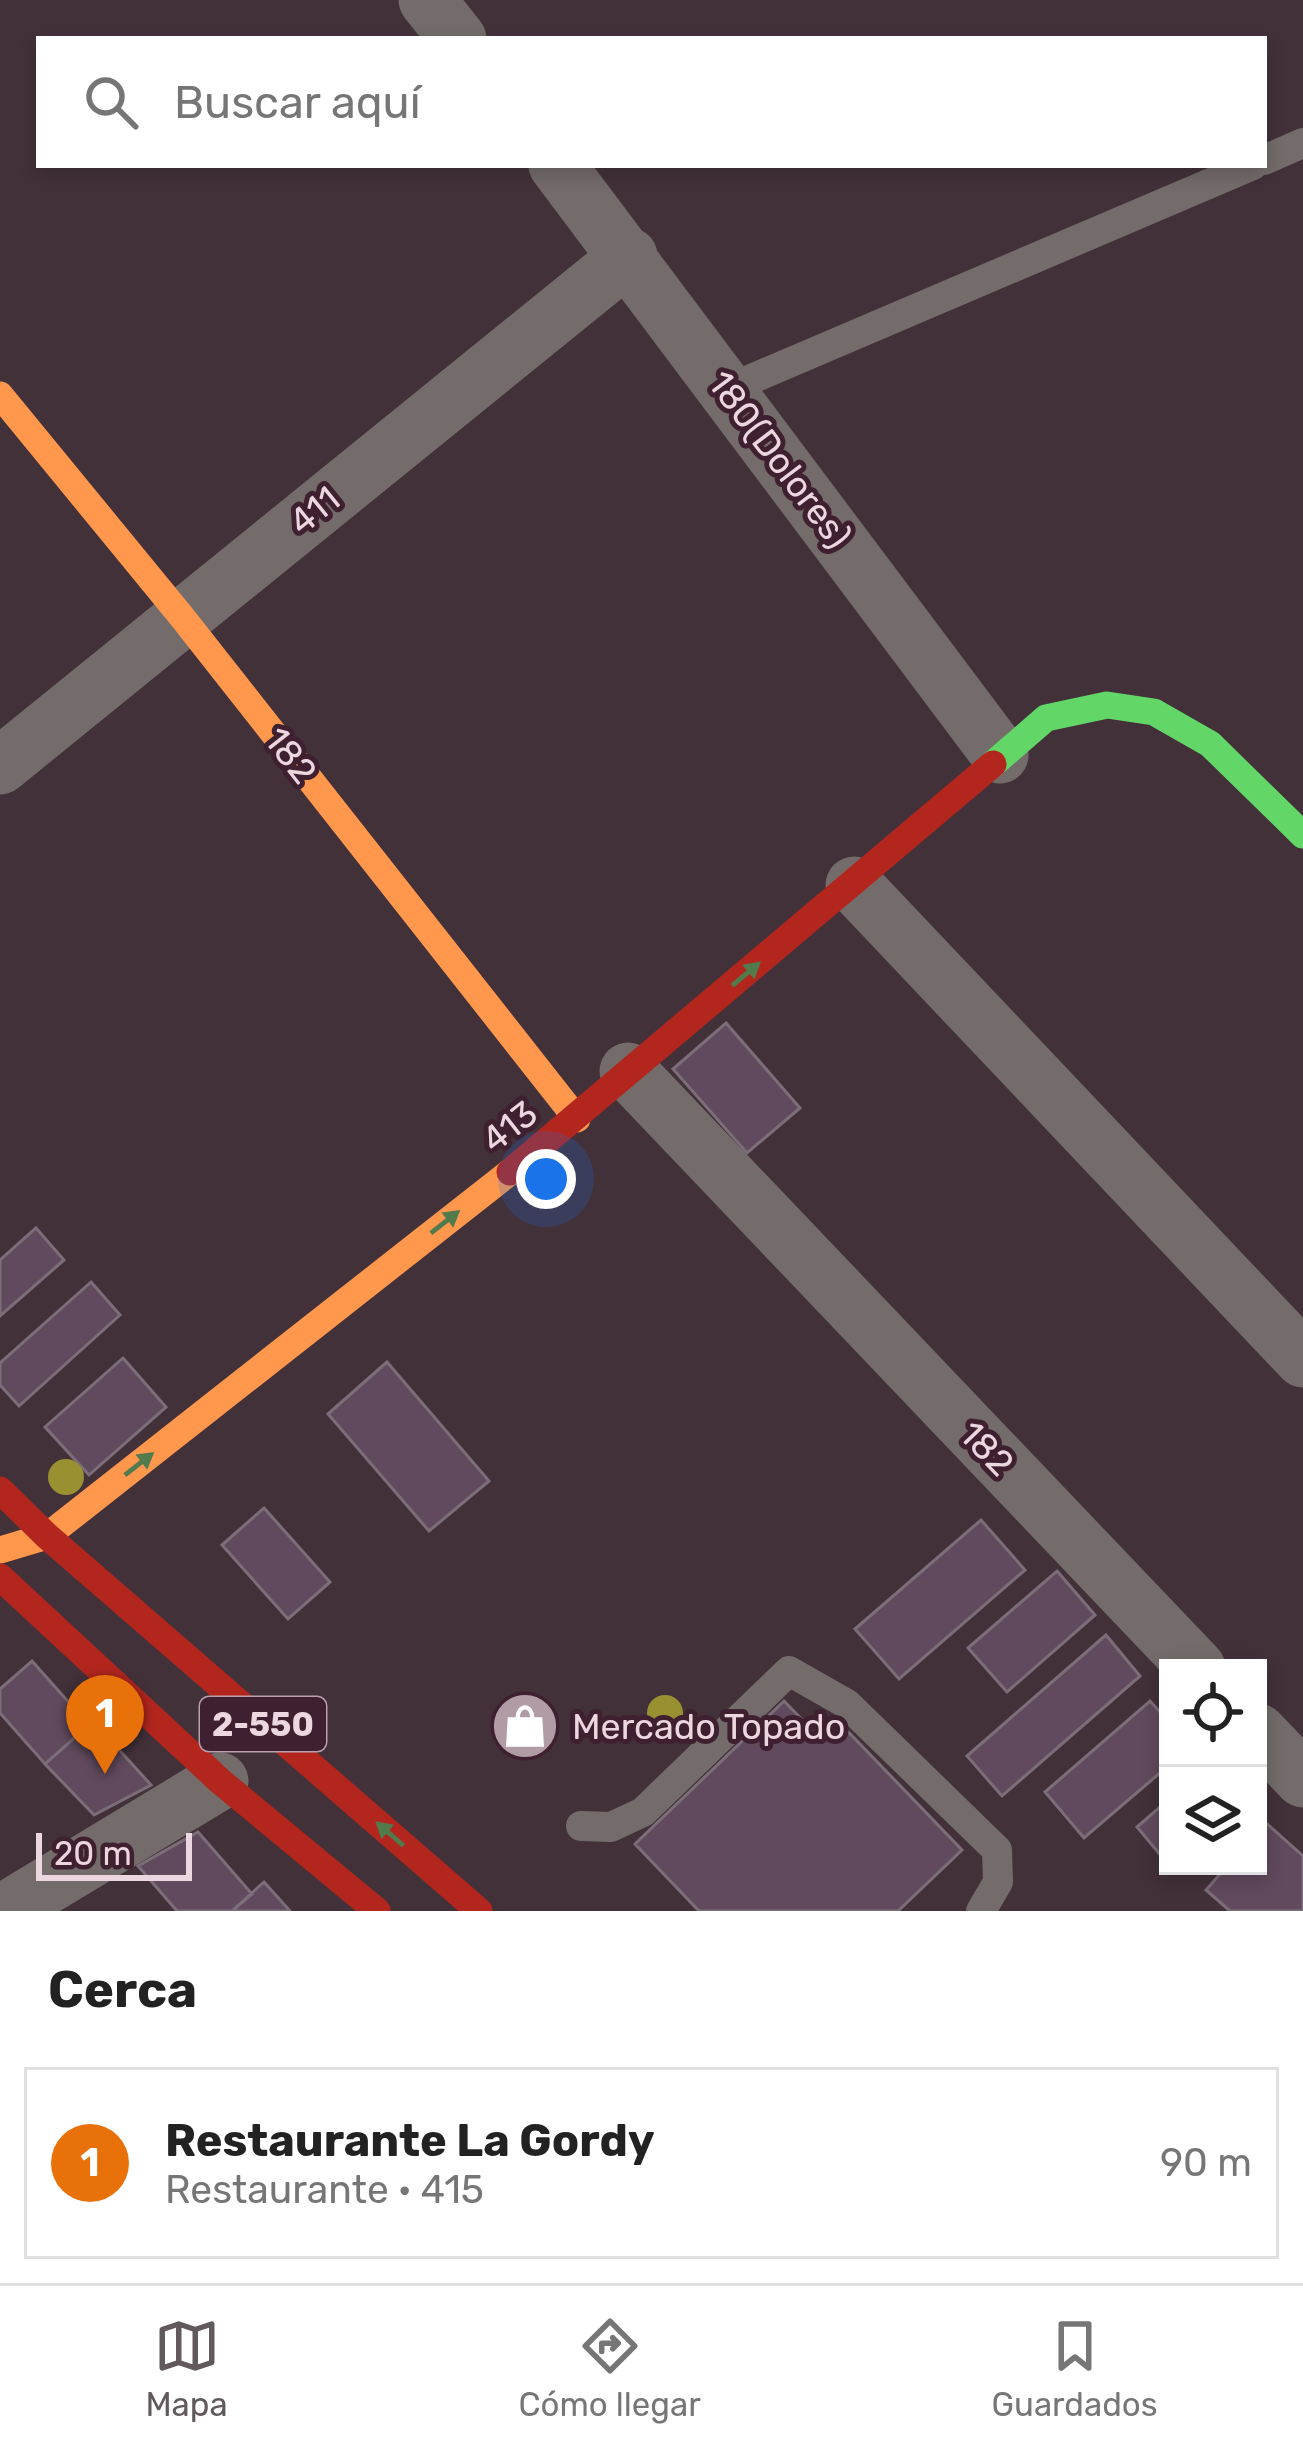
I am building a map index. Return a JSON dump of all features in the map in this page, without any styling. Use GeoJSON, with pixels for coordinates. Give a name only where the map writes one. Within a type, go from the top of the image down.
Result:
{"type":"FeatureCollection","features":[{"type":"Feature","properties":{"kind":"street"},"geometry":{"type":"LineString","coordinates":[[428,0],[456,36]]}},
{"type":"Feature","properties":{"kind":"street","name":"180(Dolores)"},"geometry":{"type":"LineString","coordinates":[[559,168],[1000,754]]}},
{"type":"Feature","properties":{"kind":"street","name":"411"},"geometry":{"type":"LineString","coordinates":[[0,766],[629,256]]}},
{"type":"Feature","properties":{"kind":"street","name":"182"},"geometry":{"type":"LineString","coordinates":[[0,395],[182,617],[577,1119]]}},
{"type":"Feature","properties":{"kind":"street","name":"413"},"geometry":{"type":"LineString","coordinates":[[47,1536],[577,1119],[1046,718],[1107,705],[1154,712],[1210,743],[1303,835]]}},
{"type":"Feature","properties":{"kind":"street"},"geometry":{"type":"LineString","coordinates":[[854,885],[1303,1359]]}},
{"type":"Feature","properties":{"kind":"street","name":"182"},"geometry":{"type":"LineString","coordinates":[[628,1071],[1188,1659]]}},
{"type":"Feature","properties":{"kind":"street","name":"2-550"},"geometry":{"type":"LineString","coordinates":[[0,1490],[479,1911]]}},
{"type":"Feature","properties":{"kind":"street"},"geometry":{"type":"LineString","coordinates":[[0,1550],[47,1536]]}},
{"type":"Feature","properties":{"kind":"street","name":"2-550"},"geometry":{"type":"LineString","coordinates":[[0,1577],[220,1781],[377,1911]]}},
{"type":"Feature","properties":{"kind":"street"},"geometry":{"type":"LineString","coordinates":[[1267,1741],[1303,1779]]}},
{"type":"Feature","properties":{"kind":"street"},"geometry":{"type":"LineString","coordinates":[[5,1911],[220,1781]]}},
{"type":"Feature","properties":{"kind":"lane"},"geometry":{"type":"LineString","coordinates":[[1267,159],[1303,143]]}},
{"type":"Feature","properties":{"kind":"lane"},"geometry":{"type":"LineString","coordinates":[[728,389],[1245,168]]}},
{"type":"Feature","properties":{"kind":"lane"},"geometry":{"type":"LineString","coordinates":[[581,1826],[611,1827],[643,1812],[789,1671],[847,1704],[997,1850],[998,1882],[981,1911]]}},
{"type":"Feature","properties":{"kind":"building"},"geometry":{"type":"Polygon","coordinates":[[[726,1023],[800,1108],[747,1153],[673,1069],[726,1023]]]}},
{"type":"Feature","properties":{"kind":"building"},"geometry":{"type":"Polygon","coordinates":[[[36,1228],[64,1260],[0,1316],[0,1260],[36,1228]]]}},
{"type":"Feature","properties":{"kind":"building"},"geometry":{"type":"Polygon","coordinates":[[[91,1282],[120,1315],[19,1406],[0,1385],[0,1363],[91,1282]]]}},
{"type":"Feature","properties":{"kind":"building"},"geometry":{"type":"Polygon","coordinates":[[[123,1358],[166,1407],[89,1475],[45,1427],[123,1358]]]}},
{"type":"Feature","properties":{"kind":"building"},"geometry":{"type":"Polygon","coordinates":[[[387,1362],[489,1481],[429,1531],[328,1414],[387,1362]]]}},
{"type":"Feature","properties":{"kind":"building"},"geometry":{"type":"Polygon","coordinates":[[[264,1508],[330,1582],[288,1619],[222,1545],[264,1508]]]}},
{"type":"Feature","properties":{"kind":"building"},"geometry":{"type":"Polygon","coordinates":[[[981,1520],[1025,1570],[899,1679],[855,1629],[981,1520]]]}},
{"type":"Feature","properties":{"kind":"building"},"geometry":{"type":"Polygon","coordinates":[[[1057,1571],[1095,1615],[1007,1692],[968,1648],[1057,1571]]]}},
{"type":"Feature","properties":{"kind":"building"},"geometry":{"type":"Polygon","coordinates":[[[1106,1635],[1140,1676],[1002,1796],[967,1756],[1106,1635]]]}},
{"type":"Feature","properties":{"kind":"building"},"geometry":{"type":"Polygon","coordinates":[[[32,1661],[89,1725],[45,1764],[0,1713],[0,1689],[32,1661]]]}},
{"type":"Feature","properties":{"kind":"building"},"geometry":{"type":"Polygon","coordinates":[[[784,1701],[816,1734],[834,1717],[962,1850],[898,1911],[699,1911],[635,1844],[784,1701]]]}},
{"type":"Feature","properties":{"kind":"building"},"geometry":{"type":"Polygon","coordinates":[[[1150,1701],[1159,1711],[1159,1774],[1084,1838],[1045,1792],[1150,1701]]]}},
{"type":"Feature","properties":{"kind":"building"},"geometry":{"type":"Polygon","coordinates":[[[93,1721],[151,1785],[94,1815],[45,1764],[93,1721]]]}},
{"type":"Feature","properties":{"kind":"building"},"geometry":{"type":"Polygon","coordinates":[[[1159,1808],[1159,1853],[1137,1827],[1159,1808]]]}},
{"type":"Feature","properties":{"kind":"building"},"geometry":{"type":"Polygon","coordinates":[[[1267,1824],[1303,1856],[1303,1911],[1230,1911],[1206,1890],[1219,1875],[1267,1875],[1267,1824]]]}},
{"type":"Feature","properties":{"kind":"building"},"geometry":{"type":"Polygon","coordinates":[[[198,1832],[252,1894],[232,1911],[177,1911],[138,1866],[198,1832]]]}},
{"type":"Feature","properties":{"kind":"building"},"geometry":{"type":"Polygon","coordinates":[[[264,1882],[290,1911],[232,1911],[264,1882]]]}},
{"type":"Feature","properties":{"kind":"traffic: fast"},"geometry":{"type":"LineString","coordinates":[[993,764],[1046,718],[1107,705],[1154,712],[1210,744],[1303,835]]}},
{"type":"Feature","properties":{"kind":"traffic: slow"},"geometry":{"type":"LineString","coordinates":[[0,395],[182,617],[577,1119]]}},
{"type":"Feature","properties":{"kind":"traffic: slow"},"geometry":{"type":"LineString","coordinates":[[0,1550],[47,1536],[510,1172]]}},
{"type":"Feature","properties":{"kind":"traffic: jam"},"geometry":{"type":"LineString","coordinates":[[510,1172],[993,764]]}},
{"type":"Feature","properties":{"kind":"traffic: jam"},"geometry":{"type":"LineString","coordinates":[[0,1490],[479,1911]]}},
{"type":"Feature","properties":{"kind":"traffic: jam"},"geometry":{"type":"LineString","coordinates":[[0,1577],[220,1781],[377,1911]]}},
{"type":"Feature","properties":{"kind":"place","name":"Mercado Topado"},"geometry":{"type":"Point","coordinates":[525,1726]}},
{"type":"Feature","properties":{"kind":"place","name":"Restaurante La Gordy"},"geometry":{"type":"Point","coordinates":[105,1774]}}]}
